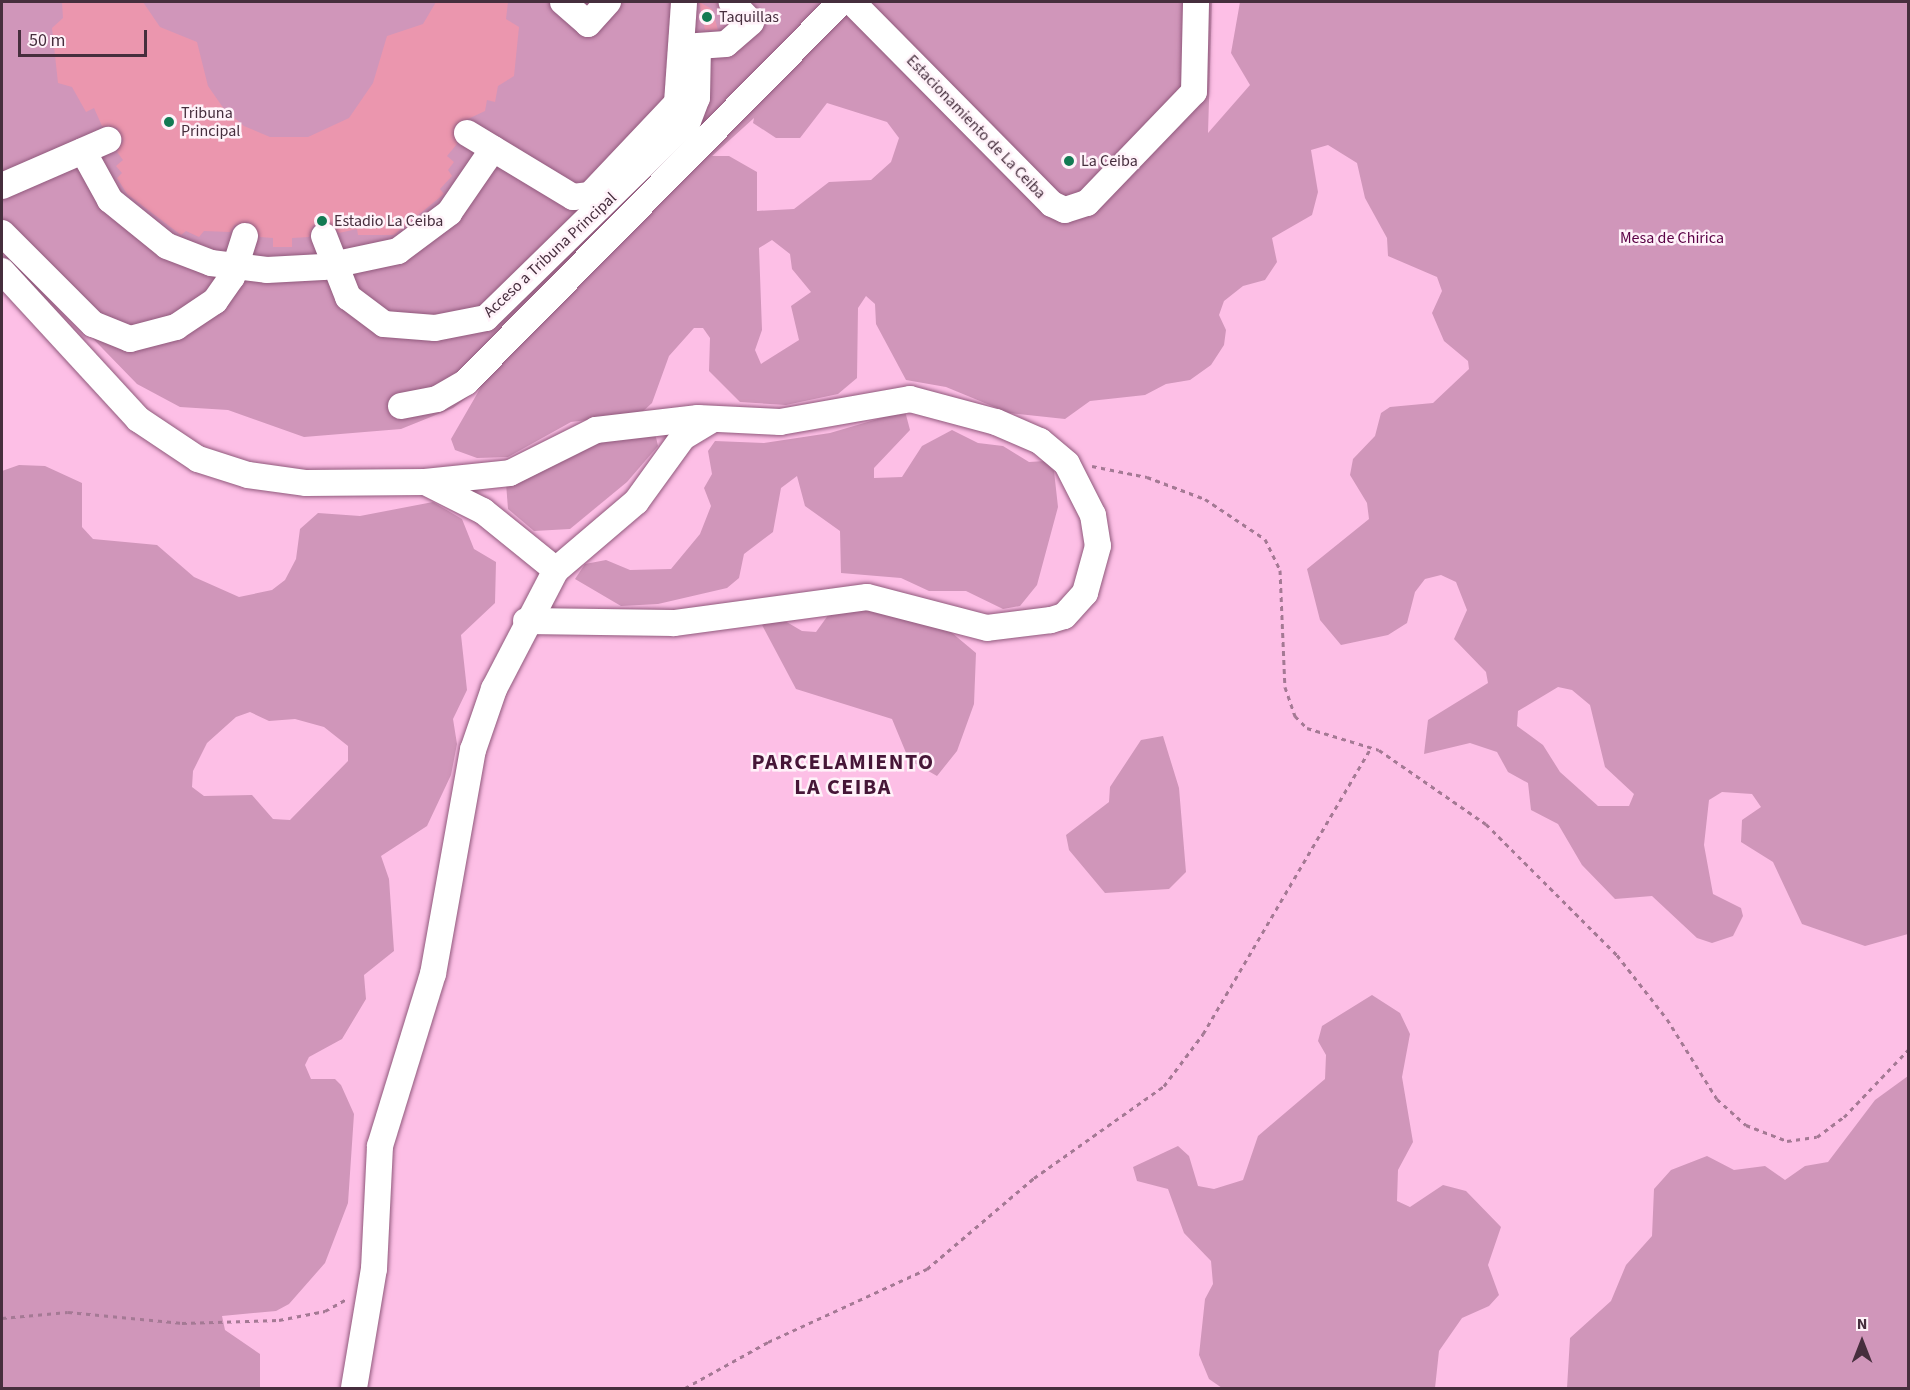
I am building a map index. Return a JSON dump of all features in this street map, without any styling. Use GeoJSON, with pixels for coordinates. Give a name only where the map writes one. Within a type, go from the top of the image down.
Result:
{"type":"FeatureCollection","features":[{"type":"Feature","properties":{"kind":"street"},"geometry":{"type":"LineString","coordinates":[[563,2],[588,24],[609,2]]}},
{"type":"Feature","properties":{"kind":"street","name":"Acceso a Tribuna Principal"},"geometry":{"type":"LineString","coordinates":[[324,236],[332,266],[348,297],[384,324],[435,328],[486,318],[688,122],[697,98],[684,2]]}},
{"type":"Feature","properties":{"kind":"street"},"geometry":{"type":"LineString","coordinates":[[690,47],[726,44],[751,21],[732,2]]}},
{"type":"Feature","properties":{"kind":"street"},"geometry":{"type":"LineString","coordinates":[[401,406],[437,399],[466,382],[841,2]]}},
{"type":"Feature","properties":{"kind":"street","name":"Estacionamiento de La Ceiba"},"geometry":{"type":"LineString","coordinates":[[852,2],[1052,204],[1065,210],[1087,203],[1194,92],[1196,2]]}},
{"type":"Feature","properties":{"kind":"street","name":"Acceso a Tribuna Principal"},"geometry":{"type":"LineString","coordinates":[[467,133],[573,196],[590,195],[677,104],[690,47]]}},
{"type":"Feature","properties":{"kind":"street"},"geometry":{"type":"LineString","coordinates":[[2,186],[108,140]]}},
{"type":"Feature","properties":{"kind":"street"},"geometry":{"type":"LineString","coordinates":[[83,151],[110,200],[144,231],[176,251],[236,268],[332,266],[387,256],[425,234],[449,213],[492,149]]}},
{"type":"Feature","properties":{"kind":"street"},"geometry":{"type":"LineString","coordinates":[[2,233],[93,324],[130,339],[189,320],[215,301],[236,268],[244,236]]}},
{"type":"Feature","properties":{"kind":"street"},"geometry":{"type":"LineString","coordinates":[[2,271],[138,418],[198,459],[248,475],[306,483],[425,482],[510,473],[596,430],[711,420],[780,422],[910,399],[996,422],[1040,441],[1066,464],[1093,515],[1098,546],[1078,604],[1051,620],[987,628],[867,597],[674,623],[526,621]]}},
{"type":"Feature","properties":{"kind":"street"},"geometry":{"type":"LineString","coordinates":[[354,1389],[372,1278],[380,1146],[434,974],[473,750],[526,621],[556,570],[636,502],[683,437],[711,420]]}},
{"type":"Feature","properties":{"kind":"street"},"geometry":{"type":"LineString","coordinates":[[425,482],[483,511],[556,570]]}},
{"type":"Feature","properties":{"kind":"path"},"geometry":{"type":"LineString","coordinates":[[1066,464],[1126,472],[1196,495],[1233,514],[1265,539],[1280,570],[1289,706],[1307,728],[1371,748],[1407,766],[1515,852],[1617,955],[1667,1019],[1717,1100],[1746,1125],[1787,1141],[1817,1137],[1844,1117],[1908,1050]]}},
{"type":"Feature","properties":{"kind":"path"},"geometry":{"type":"LineString","coordinates":[[685,1389],[768,1342],[927,1269],[1034,1178],[1164,1086],[1203,1034],[1371,748]]}},
{"type":"Feature","properties":{"kind":"path"},"geometry":{"type":"LineString","coordinates":[[2,1318],[68,1312],[182,1323],[291,1320],[325,1311],[372,1278]]}},
{"type":"Feature","properties":{"kind":"green space","name":"Mesa de Chirica"},"geometry":{"type":"Polygon","coordinates":[[[2,2],[1212,2],[1208,133],[1250,85],[1231,53],[1240,2],[1908,2],[1908,934],[1865,946],[1802,924],[1773,862],[1741,842],[1742,820],[1761,807],[1752,794],[1722,792],[1709,800],[1704,845],[1713,894],[1741,908],[1743,916],[1733,936],[1712,943],[1697,938],[1652,896],[1615,899],[1582,865],[1558,824],[1531,810],[1528,783],[1508,772],[1497,752],[1470,743],[1424,754],[1428,720],[1488,683],[1486,672],[1454,639],[1467,610],[1456,582],[1441,575],[1425,579],[1415,592],[1407,623],[1388,635],[1341,645],[1320,620],[1307,569],[1369,519],[1367,503],[1350,475],[1353,459],[1375,436],[1381,413],[1390,407],[1433,403],[1469,369],[1468,361],[1444,341],[1432,313],[1442,291],[1437,277],[1388,256],[1387,238],[1365,198],[1357,163],[1328,145],[1311,150],[1318,192],[1312,215],[1272,238],[1277,262],[1265,280],[1243,286],[1224,301],[1219,315],[1226,330],[1224,345],[1211,365],[1190,380],[1166,384],[1145,395],[1090,401],[1065,419],[1009,413],[946,387],[906,380],[876,324],[875,304],[866,296],[858,308],[857,378],[838,394],[786,405],[740,402],[709,371],[710,338],[703,328],[694,328],[669,356],[652,403],[641,413],[571,422],[508,457],[477,458],[455,450],[451,439],[481,387],[453,408],[401,429],[304,437],[228,410],[180,407],[137,384],[2,245],[2,2]],[[827,103],[800,138],[776,138],[753,123],[754,118],[712,156],[729,156],[757,172],[757,211],[794,209],[829,182],[871,180],[891,162],[899,138],[887,122],[827,103]],[[772,240],[759,248],[762,330],[755,350],[761,364],[799,340],[791,306],[811,292],[792,269],[790,254],[772,240]],[[1558,687],[1518,711],[1517,726],[1543,745],[1560,772],[1598,806],[1629,806],[1634,794],[1605,767],[1590,705],[1572,690],[1558,687]]]}},
{"type":"Feature","properties":{"kind":"green space"},"geometry":{"type":"Polygon","coordinates":[[[905,411],[910,430],[874,468],[874,478],[902,477],[922,446],[952,430],[978,443],[1003,446],[1029,462],[1045,461],[1054,471],[1058,507],[1037,585],[1020,606],[1003,609],[966,591],[929,591],[901,578],[841,573],[840,531],[805,506],[797,476],[781,488],[773,532],[744,554],[739,578],[727,588],[658,604],[621,606],[575,579],[585,564],[606,560],[630,570],[671,569],[700,534],[711,506],[704,488],[712,474],[708,451],[715,441],[764,443],[830,433],[905,411]]]}},
{"type":"Feature","properties":{"kind":"green space"},"geometry":{"type":"Polygon","coordinates":[[[655,433],[658,446],[627,482],[570,529],[534,531],[508,509],[506,483],[580,444],[655,433]]]}},
{"type":"Feature","properties":{"kind":"green space"},"geometry":{"type":"Polygon","coordinates":[[[19,465],[45,466],[82,483],[82,527],[93,539],[157,545],[194,577],[239,597],[272,590],[285,580],[296,559],[300,529],[318,513],[360,516],[433,502],[462,519],[474,549],[496,562],[495,603],[461,635],[467,690],[453,719],[457,744],[451,775],[427,826],[381,856],[389,879],[394,951],[364,975],[366,999],[342,1039],[309,1057],[305,1065],[311,1079],[335,1079],[341,1085],[354,1114],[348,1203],[325,1263],[289,1304],[276,1311],[222,1316],[225,1330],[260,1354],[260,1388],[2,1388],[2,471],[19,465]],[[250,712],[236,717],[207,743],[193,771],[192,787],[204,796],[252,795],[273,819],[290,820],[348,761],[348,746],[324,727],[295,719],[269,721],[250,712]]]}},
{"type":"Feature","properties":{"kind":"green space"},"geometry":{"type":"Polygon","coordinates":[[[865,609],[945,627],[976,653],[974,704],[957,751],[937,776],[909,760],[892,719],[796,689],[762,625],[773,614],[802,631],[816,632],[829,614],[865,609]]]}},
{"type":"Feature","properties":{"kind":"green space"},"geometry":{"type":"Polygon","coordinates":[[[1163,736],[1179,788],[1186,872],[1169,889],[1105,893],[1069,850],[1066,835],[1109,802],[1110,787],[1141,740],[1163,736]]]}},
{"type":"Feature","properties":{"kind":"green space"},"geometry":{"type":"Polygon","coordinates":[[[1372,995],[1400,1013],[1410,1034],[1402,1077],[1413,1142],[1398,1170],[1397,1201],[1410,1207],[1443,1185],[1466,1191],[1501,1227],[1488,1265],[1499,1295],[1489,1306],[1462,1318],[1439,1351],[1435,1388],[1222,1388],[1209,1379],[1199,1355],[1205,1299],[1213,1284],[1211,1261],[1184,1233],[1168,1189],[1137,1181],[1133,1167],[1178,1146],[1189,1156],[1198,1186],[1214,1189],[1243,1180],[1258,1136],[1325,1079],[1326,1055],[1318,1041],[1322,1026],[1372,995]]]}},
{"type":"Feature","properties":{"kind":"green space"},"geometry":{"type":"Polygon","coordinates":[[[1908,1076],[1908,1388],[1567,1388],[1570,1338],[1611,1301],[1626,1265],[1652,1236],[1654,1189],[1671,1170],[1707,1156],[1734,1170],[1765,1166],[1785,1180],[1805,1166],[1828,1162],[1875,1100],[1908,1076]]]}},
{"type":"Feature","properties":{"kind":"building","name":"Tribuna Principal"},"geometry":{"type":"Polygon","coordinates":[[[62,2],[143,2],[160,27],[197,42],[208,86],[224,109],[244,126],[270,137],[308,137],[349,118],[373,83],[387,36],[423,24],[436,2],[508,2],[506,19],[519,27],[514,76],[498,86],[495,102],[487,100],[485,111],[455,125],[457,144],[447,156],[454,162],[448,170],[452,176],[440,189],[444,194],[394,235],[358,235],[357,229],[339,233],[326,221],[313,226],[309,237],[292,238],[292,247],[273,247],[273,238],[260,237],[249,222],[235,225],[230,232],[204,231],[199,237],[186,231],[181,235],[127,194],[117,178],[122,173],[116,166],[123,160],[117,152],[123,141],[117,128],[102,126],[94,108],[86,112],[72,87],[58,83],[52,28],[63,18],[62,2]]]}},
{"type":"Feature","properties":{"kind":"building","name":"Taquillas"},"geometry":{"type":"Polygon","coordinates":[[[699,2],[712,9],[718,30],[705,30],[699,2]]]}},
{"type":"Feature","properties":{"kind":"place","name":"Taquillas"},"geometry":{"type":"Point","coordinates":[707,17]}},
{"type":"Feature","properties":{"kind":"place","name":"Tribuna Principal"},"geometry":{"type":"Point","coordinates":[169,122]}},
{"type":"Feature","properties":{"kind":"place","name":"La Ceiba"},"geometry":{"type":"Point","coordinates":[1069,161]}},
{"type":"Feature","properties":{"kind":"place","name":"Estadio La Ceiba"},"geometry":{"type":"Point","coordinates":[322,221]}},
{"type":"Feature","properties":{"kind":"district","name":"PARCELAMIENTO LA CEIBA"},"geometry":{"type":"Point","coordinates":[843,774]}}]}
